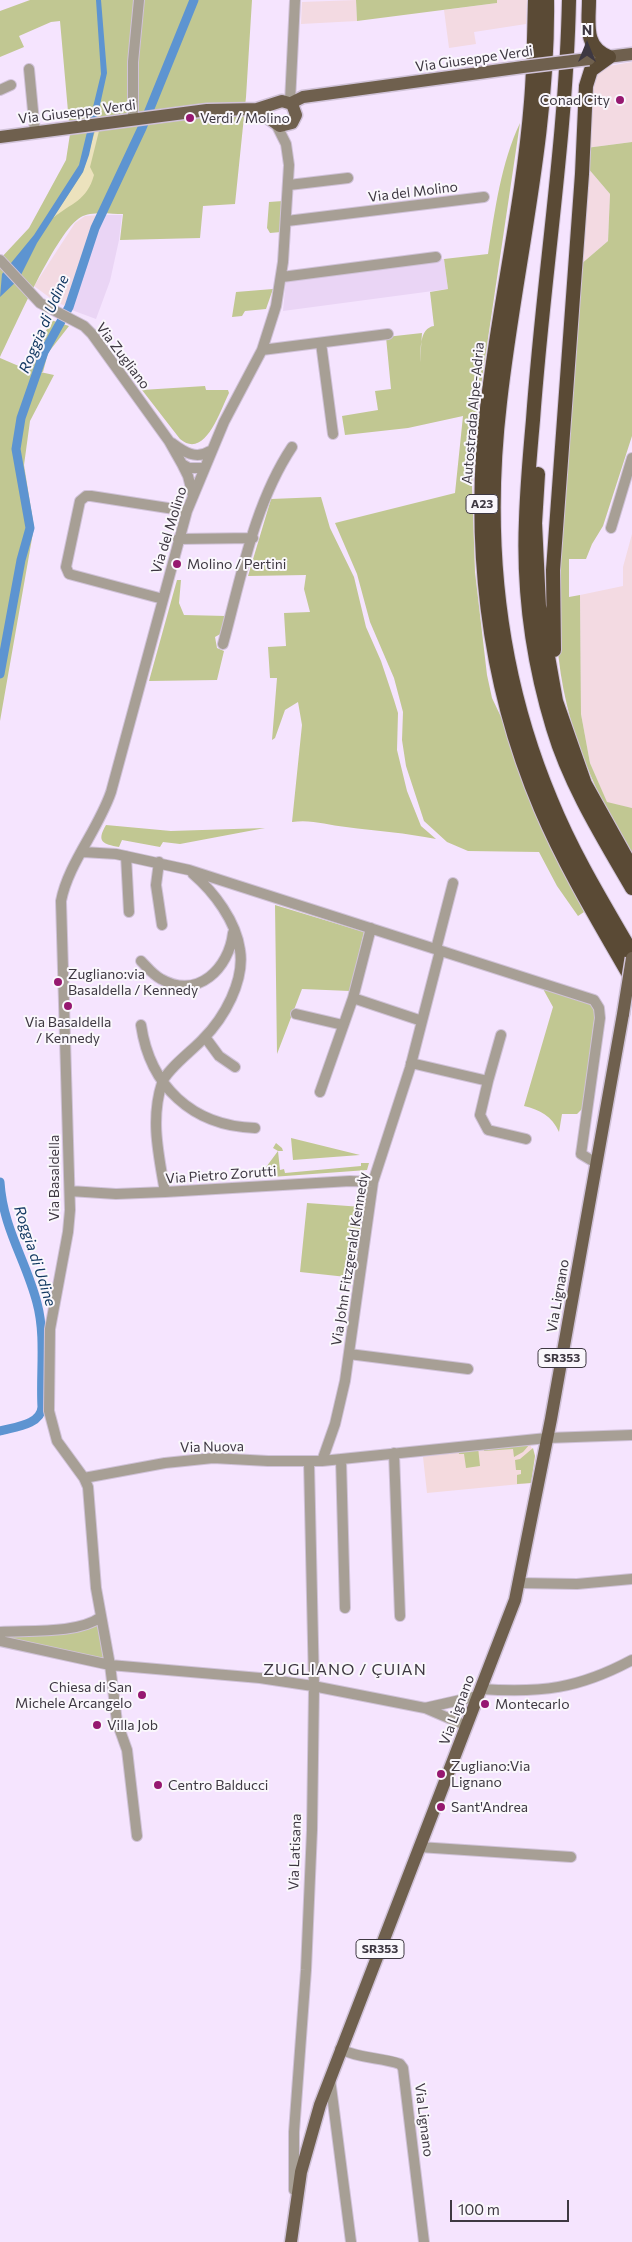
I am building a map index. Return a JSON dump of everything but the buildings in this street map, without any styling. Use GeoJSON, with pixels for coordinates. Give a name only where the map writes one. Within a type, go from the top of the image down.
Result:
{"type":"FeatureCollection","features":[{"type":"Feature","properties":{"kind":"highway","name":"Autostrada Alpe-Adria"},"geometry":{"type":"LineString","coordinates":[[535,0],[531,104],[520,188],[493,358],[484,444],[482,545],[485,599],[502,691],[518,750],[541,809],[572,874],[632,980]]}},
{"type":"Feature","properties":{"kind":"highway","name":"Autostrada Alpe-Adria"},"geometry":{"type":"LineString","coordinates":[[548,0],[544,96],[533,186],[500,402],[496,448],[494,538],[497,596],[514,687],[540,773],[581,865],[632,953]]}},
{"type":"Feature","properties":{"kind":"highway"},"geometry":{"type":"LineString","coordinates":[[569,0],[572,49],[568,175],[547,344],[535,523],[539,606],[546,655],[556,701],[566,732],[585,784],[632,868]]}},
{"type":"Feature","properties":{"kind":"highway"},"geometry":{"type":"LineString","coordinates":[[578,0],[539,340],[526,512],[529,606],[538,669],[554,731],[575,785],[632,888]]}},
{"type":"Feature","properties":{"kind":"highway"},"geometry":{"type":"LineString","coordinates":[[589,0],[590,41],[598,53],[609,57]]}},
{"type":"Feature","properties":{"kind":"highway"},"geometry":{"type":"LineString","coordinates":[[566,732],[553,635],[553,570],[582,174],[586,86],[591,70],[609,57]]}},
{"type":"Feature","properties":{"kind":"main road","name":"Via Giuseppe Verdi"},"geometry":{"type":"LineString","coordinates":[[287,108],[303,97],[632,54]]}},
{"type":"Feature","properties":{"kind":"main road","name":"Via Giuseppe Verdi"},"geometry":{"type":"LineString","coordinates":[[0,137],[214,109],[287,108],[320,95]]}},
{"type":"Feature","properties":{"kind":"main road"},"geometry":{"type":"LineString","coordinates":[[287,108],[284,126],[274,122],[270,112],[287,108]]}},
{"type":"Feature","properties":{"kind":"main road","name":"Via Giuseppe Verdi"},"geometry":{"type":"LineString","coordinates":[[248,110],[274,122]]}},
{"type":"Feature","properties":{"kind":"main road","name":"Via Lignano"},"geometry":{"type":"LineString","coordinates":[[295,2205],[308,2144],[330,2075],[515,1600],[547,1438],[632,958]]}},
{"type":"Feature","properties":{"kind":"main road","name":"Via Latisana"},"geometry":{"type":"LineString","coordinates":[[291,2242],[295,2205]]}},
{"type":"Feature","properties":{"kind":"street"},"geometry":{"type":"LineString","coordinates":[[138,119],[133,62],[139,0]]}},
{"type":"Feature","properties":{"kind":"street","name":"Via del Molino"},"geometry":{"type":"LineString","coordinates":[[83,852],[97,828],[111,792],[187,511],[210,451],[262,350],[276,306],[282,277],[289,185],[286,144],[287,108],[296,0]]}},
{"type":"Feature","properties":{"kind":"street"},"geometry":{"type":"LineString","coordinates":[[29,69],[35,132]]}},
{"type":"Feature","properties":{"kind":"street"},"geometry":{"type":"LineString","coordinates":[[291,76],[295,90],[303,97]]}},
{"type":"Feature","properties":{"kind":"street"},"geometry":{"type":"LineString","coordinates":[[0,90],[11,85]]}},
{"type":"Feature","properties":{"kind":"street","name":"Via del Molino"},"geometry":{"type":"LineString","coordinates":[[274,122],[286,144]]}},
{"type":"Feature","properties":{"kind":"street"},"geometry":{"type":"LineString","coordinates":[[289,185],[348,178]]}},
{"type":"Feature","properties":{"kind":"street","name":"Via del Molino"},"geometry":{"type":"LineString","coordinates":[[286,221],[484,197]]}},
{"type":"Feature","properties":{"kind":"street"},"geometry":{"type":"LineString","coordinates":[[282,277],[436,257]]}},
{"type":"Feature","properties":{"kind":"street","name":"Via Zugliano"},"geometry":{"type":"LineString","coordinates":[[0,260],[40,303],[84,326],[100,343],[169,441],[188,476],[193,496]]}},
{"type":"Feature","properties":{"kind":"street"},"geometry":{"type":"LineString","coordinates":[[262,350],[388,334]]}},
{"type":"Feature","properties":{"kind":"street"},"geometry":{"type":"LineString","coordinates":[[321,343],[333,434]]}},
{"type":"Feature","properties":{"kind":"street","name":"Via Zugliano"},"geometry":{"type":"LineString","coordinates":[[169,441],[184,452],[195,455],[203,455],[210,451]]}},
{"type":"Feature","properties":{"kind":"street"},"geometry":{"type":"LineString","coordinates":[[222,644],[253,538],[272,483],[292,447]]}},
{"type":"Feature","properties":{"kind":"street"},"geometry":{"type":"LineString","coordinates":[[611,528],[632,458]]}},
{"type":"Feature","properties":{"kind":"street"},"geometry":{"type":"LineString","coordinates":[[182,464],[189,468],[204,468]]}},
{"type":"Feature","properties":{"kind":"street"},"geometry":{"type":"LineString","coordinates":[[163,599],[69,574],[66,567],[80,502],[86,496],[91,496],[187,511]]}},
{"type":"Feature","properties":{"kind":"street"},"geometry":{"type":"LineString","coordinates":[[178,540],[253,538]]}},
{"type":"Feature","properties":{"kind":"street"},"geometry":{"type":"LineString","coordinates":[[83,852],[126,856],[188,870],[590,998],[598,1004],[600,1018],[581,1154],[596,1163]]}},
{"type":"Feature","properties":{"kind":"street","name":"Via Basaldella"},"geometry":{"type":"LineString","coordinates":[[83,852],[68,878],[61,901],[70,1191],[68,1232],[50,1329],[49,1411],[57,1441],[84,1478],[89,1498],[96,1588],[110,1665],[117,1722],[127,1750],[137,1836]]}},
{"type":"Feature","properties":{"kind":"street"},"geometry":{"type":"LineString","coordinates":[[126,856],[129,912]]}},
{"type":"Feature","properties":{"kind":"street"},"geometry":{"type":"LineString","coordinates":[[159,862],[156,885],[162,925]]}},
{"type":"Feature","properties":{"kind":"street"},"geometry":{"type":"LineString","coordinates":[[165,1192],[155,1132],[162,1081],[205,1037],[224,1010],[237,982],[240,952],[234,932],[215,896],[188,870]]}},
{"type":"Feature","properties":{"kind":"street","name":"Via John Fitzgerald Kennedy"},"geometry":{"type":"LineString","coordinates":[[322,1461],[335,1424],[349,1354],[374,1182],[422,1021],[453,883]]}},
{"type":"Feature","properties":{"kind":"street"},"geometry":{"type":"LineString","coordinates":[[320,1092],[353,998],[371,928]]}},
{"type":"Feature","properties":{"kind":"street"},"geometry":{"type":"LineString","coordinates":[[141,961],[160,979],[171,984],[184,984],[208,979],[225,962],[231,949],[234,932]]}},
{"type":"Feature","properties":{"kind":"street"},"geometry":{"type":"LineString","coordinates":[[353,998],[422,1021]]}},
{"type":"Feature","properties":{"kind":"street"},"geometry":{"type":"LineString","coordinates":[[296,1014],[343,1026]]}},
{"type":"Feature","properties":{"kind":"street"},"geometry":{"type":"LineString","coordinates":[[141,1026],[147,1054],[162,1081],[185,1106],[198,1114],[228,1125],[255,1128]]}},
{"type":"Feature","properties":{"kind":"street"},"geometry":{"type":"LineString","coordinates":[[501,1035],[480,1114],[488,1130],[526,1139]]}},
{"type":"Feature","properties":{"kind":"street"},"geometry":{"type":"LineString","coordinates":[[205,1037],[219,1056],[235,1067]]}},
{"type":"Feature","properties":{"kind":"street"},"geometry":{"type":"LineString","coordinates":[[411,1062],[488,1081]]}},
{"type":"Feature","properties":{"kind":"street","name":"Via Pietro Zorutti"},"geometry":{"type":"LineString","coordinates":[[70,1191],[116,1194],[350,1181],[374,1182]]}},
{"type":"Feature","properties":{"kind":"street"},"geometry":{"type":"LineString","coordinates":[[349,1354],[468,1368]]}},
{"type":"Feature","properties":{"kind":"street","name":"Via Nuova"},"geometry":{"type":"LineString","coordinates":[[84,1478],[165,1463],[213,1458],[309,1462],[547,1438],[632,1435]]}},
{"type":"Feature","properties":{"kind":"street"},"geometry":{"type":"LineString","coordinates":[[394,1453],[400,1616]]}},
{"type":"Feature","properties":{"kind":"street"},"geometry":{"type":"LineString","coordinates":[[341,1459],[345,1608]]}},
{"type":"Feature","properties":{"kind":"street","name":"Via Latisana"},"geometry":{"type":"LineString","coordinates":[[295,2205],[294,2132],[310,1858],[314,1687],[309,1462]]}},
{"type":"Feature","properties":{"kind":"street"},"geometry":{"type":"LineString","coordinates":[[518,1583],[577,1584],[632,1579]]}},
{"type":"Feature","properties":{"kind":"street"},"geometry":{"type":"LineString","coordinates":[[0,1632],[66,1628],[94,1623],[102,1617]]}},
{"type":"Feature","properties":{"kind":"street"},"geometry":{"type":"LineString","coordinates":[[0,1641],[110,1665],[260,1678],[314,1687],[424,1708],[466,1726]]}},
{"type":"Feature","properties":{"kind":"street"},"geometry":{"type":"LineString","coordinates":[[424,1708],[480,1692],[540,1691],[570,1686],[602,1676],[632,1660]]}},
{"type":"Feature","properties":{"kind":"street"},"geometry":{"type":"LineString","coordinates":[[419,1847],[571,1856]]}},
{"type":"Feature","properties":{"kind":"street","name":"Via Lignano"},"geometry":{"type":"LineString","coordinates":[[340,2048],[356,2056],[390,2060],[400,2064],[403,2068],[424,2242]]}},
{"type":"Feature","properties":{"kind":"street"},"geometry":{"type":"LineString","coordinates":[[330,2075],[352,2242]]}},
{"type":"Feature","properties":{"kind":"shaded area"},"geometry":{"type":"Polygon","coordinates":[[[356,0],[357,21],[301,24],[302,2],[356,0]]]}},
{"type":"Feature","properties":{"kind":"shaded area"},"geometry":{"type":"Polygon","coordinates":[[[497,0],[527,0],[526,24],[474,32],[476,44],[449,48],[444,10],[497,3],[497,0]]]}},
{"type":"Feature","properties":{"kind":"shaded area"},"geometry":{"type":"Polygon","coordinates":[[[632,62],[632,142],[586,148],[590,81],[603,67],[632,62]]]}},
{"type":"Feature","properties":{"kind":"shaded area"},"geometry":{"type":"Polygon","coordinates":[[[587,167],[610,194],[608,241],[580,265],[587,167]]]}},
{"type":"Feature","properties":{"kind":"shaded area"},"geometry":{"type":"Polygon","coordinates":[[[100,215],[81,260],[67,307],[53,300],[34,286],[75,223],[85,216],[100,215]]]}},
{"type":"Feature","properties":{"kind":"shaded area"},"geometry":{"type":"Polygon","coordinates":[[[103,215],[122,215],[119,240],[110,281],[96,319],[69,309],[103,215]]]}},
{"type":"Feature","properties":{"kind":"shaded area"},"geometry":{"type":"Polygon","coordinates":[[[444,259],[448,289],[283,311],[286,279],[444,259]]]}},
{"type":"Feature","properties":{"kind":"shaded area"},"geometry":{"type":"Polygon","coordinates":[[[632,534],[632,808],[607,803],[590,763],[581,714],[580,595],[623,586],[623,567],[632,534]]]}},
{"type":"Feature","properties":{"kind":"shaded area"},"geometry":{"type":"Polygon","coordinates":[[[530,1444],[535,1456],[531,1483],[427,1493],[423,1457],[429,1456],[431,1452],[530,1444]]]}},
{"type":"Feature","properties":{"kind":"green space"},"geometry":{"type":"Polygon","coordinates":[[[30,0],[252,0],[246,97],[235,204],[203,206],[200,238],[120,240],[123,214],[96,213],[81,217],[60,240],[25,304],[0,357],[0,259],[29,228],[66,160],[70,134],[60,21],[51,22],[19,36],[24,47],[0,57],[0,11],[30,0]]]}},
{"type":"Feature","properties":{"kind":"green space"},"geometry":{"type":"Polygon","coordinates":[[[356,0],[497,0],[497,3],[357,21],[356,0]]]}},
{"type":"Feature","properties":{"kind":"green space"},"geometry":{"type":"Polygon","coordinates":[[[520,123],[476,419],[472,485],[475,572],[487,675],[492,698],[502,719],[526,791],[549,844],[584,912],[578,916],[557,886],[539,852],[468,851],[447,842],[424,821],[406,766],[402,740],[403,712],[394,678],[370,622],[357,574],[335,523],[455,493],[463,416],[408,428],[345,435],[342,416],[378,410],[375,391],[391,389],[386,337],[422,333],[421,343],[426,331],[434,326],[430,292],[448,289],[444,259],[488,254],[503,170],[520,123]]]}},
{"type":"Feature","properties":{"kind":"green space"},"geometry":{"type":"Polygon","coordinates":[[[632,142],[632,436],[603,526],[592,544],[586,559],[569,559],[569,597],[580,595],[581,714],[590,763],[607,802],[632,808],[632,859],[590,774],[579,747],[570,719],[564,689],[556,624],[580,265],[608,241],[610,194],[587,167],[586,148],[632,142]]]}},
{"type":"Feature","properties":{"kind":"green space"},"geometry":{"type":"Polygon","coordinates":[[[283,201],[281,232],[270,233],[267,228],[269,202],[283,201]]]}},
{"type":"Feature","properties":{"kind":"green space"},"geometry":{"type":"Polygon","coordinates":[[[273,289],[266,309],[245,311],[242,316],[232,317],[236,292],[273,289]]]}},
{"type":"Feature","properties":{"kind":"green space"},"geometry":{"type":"Polygon","coordinates":[[[51,320],[69,326],[48,353],[43,372],[31,370],[54,375],[30,421],[24,465],[34,527],[0,721],[0,358],[28,370],[51,320]]]}},
{"type":"Feature","properties":{"kind":"green space"},"geometry":{"type":"Polygon","coordinates":[[[205,386],[206,390],[228,390],[229,393],[210,431],[197,443],[189,444],[180,439],[142,390],[205,386]]]}},
{"type":"Feature","properties":{"kind":"green space"},"geometry":{"type":"Polygon","coordinates":[[[321,497],[330,528],[354,577],[366,627],[381,661],[398,713],[397,750],[407,791],[421,826],[436,839],[312,822],[292,822],[302,725],[298,702],[285,710],[275,738],[272,740],[277,678],[270,678],[268,647],[286,646],[284,613],[310,612],[304,589],[306,575],[248,576],[271,499],[321,497]]]}},
{"type":"Feature","properties":{"kind":"green space"},"geometry":{"type":"Polygon","coordinates":[[[177,580],[181,580],[179,603],[184,615],[226,616],[222,633],[215,637],[217,648],[224,651],[217,680],[149,681],[177,580]]]}},
{"type":"Feature","properties":{"kind":"green space"},"geometry":{"type":"Polygon","coordinates":[[[106,825],[171,831],[265,828],[180,844],[163,842],[160,847],[122,840],[119,847],[109,845],[103,841],[102,835],[106,825]]]}},
{"type":"Feature","properties":{"kind":"green space"},"geometry":{"type":"Polygon","coordinates":[[[275,905],[364,932],[350,991],[302,989],[277,1054],[275,905]]]}},
{"type":"Feature","properties":{"kind":"green space"},"geometry":{"type":"Polygon","coordinates":[[[542,987],[590,1002],[595,1013],[583,1108],[577,1114],[562,1114],[559,1132],[545,1114],[524,1106],[553,1007],[542,987]]]}},
{"type":"Feature","properties":{"kind":"green space"},"geometry":{"type":"Polygon","coordinates":[[[291,1138],[360,1155],[293,1160],[291,1138]]]}},
{"type":"Feature","properties":{"kind":"green space"},"geometry":{"type":"Polygon","coordinates":[[[276,1143],[282,1148],[283,1151],[273,1148],[276,1143]]]}},
{"type":"Feature","properties":{"kind":"green space"},"geometry":{"type":"Polygon","coordinates":[[[278,1151],[280,1170],[284,1169],[285,1173],[361,1166],[361,1163],[369,1163],[367,1170],[258,1178],[278,1151]]]}},
{"type":"Feature","properties":{"kind":"green space"},"geometry":{"type":"Polygon","coordinates":[[[307,1203],[362,1207],[356,1278],[300,1272],[307,1203]]]}},
{"type":"Feature","properties":{"kind":"green space"},"geometry":{"type":"Polygon","coordinates":[[[530,1444],[523,1452],[514,1457],[513,1449],[484,1451],[483,1446],[530,1444]]]}},
{"type":"Feature","properties":{"kind":"green space"},"geometry":{"type":"Polygon","coordinates":[[[478,1447],[480,1466],[466,1468],[464,1454],[459,1454],[458,1449],[478,1447]]]}},
{"type":"Feature","properties":{"kind":"green space"},"geometry":{"type":"Polygon","coordinates":[[[533,1448],[535,1456],[531,1483],[517,1484],[517,1475],[521,1474],[521,1470],[516,1470],[515,1460],[520,1459],[533,1448]]]}},
{"type":"Feature","properties":{"kind":"green space"},"geometry":{"type":"Polygon","coordinates":[[[101,1617],[110,1665],[0,1641],[0,1632],[66,1628],[101,1617]]]}},
{"type":"Feature","properties":{"kind":"sand"},"geometry":{"type":"Polygon","coordinates":[[[95,131],[99,131],[90,167],[94,175],[91,184],[78,201],[53,218],[83,172],[95,131]]]}},
{"type":"Feature","properties":{"kind":"water"},"geometry":{"type":"Polygon","coordinates":[[[96,0],[101,0],[107,73],[89,155],[83,172],[37,243],[19,279],[0,297],[2,274],[34,235],[79,165],[101,74],[96,0]]]}},
{"type":"Feature","properties":{"kind":"waterway","name":"Roggia di Udine"},"geometry":{"type":"LineString","coordinates":[[0,674],[21,560],[30,528],[16,449],[21,418],[44,352],[69,307],[95,228],[142,128],[194,0]]}},
{"type":"Feature","properties":{"kind":"waterway","name":"Roggia di Udine"},"geometry":{"type":"LineString","coordinates":[[0,1182],[2,1199],[10,1230],[37,1303],[40,1316],[42,1355],[42,1407],[40,1413],[37,1418],[26,1424],[0,1431]]}},
{"type":"Feature","properties":{"kind":"place","name":"Conad City"},"geometry":{"type":"Point","coordinates":[620,100]}},
{"type":"Feature","properties":{"kind":"place","name":"Verdi / Molino"},"geometry":{"type":"Point","coordinates":[190,118]}},
{"type":"Feature","properties":{"kind":"place","name":"Molino / Pertini"},"geometry":{"type":"Point","coordinates":[177,564]}},
{"type":"Feature","properties":{"kind":"place","name":"Zugliano:via Basaldella / Kennedy"},"geometry":{"type":"Point","coordinates":[58,982]}},
{"type":"Feature","properties":{"kind":"place","name":"Via Basaldella / Kennedy"},"geometry":{"type":"Point","coordinates":[68,1006]}},
{"type":"Feature","properties":{"kind":"place","name":"Chiesa di San Michele Arcangelo"},"geometry":{"type":"Point","coordinates":[142,1695]}},
{"type":"Feature","properties":{"kind":"place","name":"Montecarlo"},"geometry":{"type":"Point","coordinates":[485,1704]}},
{"type":"Feature","properties":{"kind":"place","name":"Villa Job"},"geometry":{"type":"Point","coordinates":[97,1725]}},
{"type":"Feature","properties":{"kind":"place","name":"Zugliano:Via Lignano"},"geometry":{"type":"Point","coordinates":[441,1774]}},
{"type":"Feature","properties":{"kind":"place","name":"Centro Balducci"},"geometry":{"type":"Point","coordinates":[158,1785]}},
{"type":"Feature","properties":{"kind":"place","name":"Sant'Andrea"},"geometry":{"type":"Point","coordinates":[441,1807]}},
{"type":"Feature","properties":{"kind":"district","name":"ZUGLIANO / ÇUIAN"},"geometry":{"type":"Point","coordinates":[345,1670]}}]}
